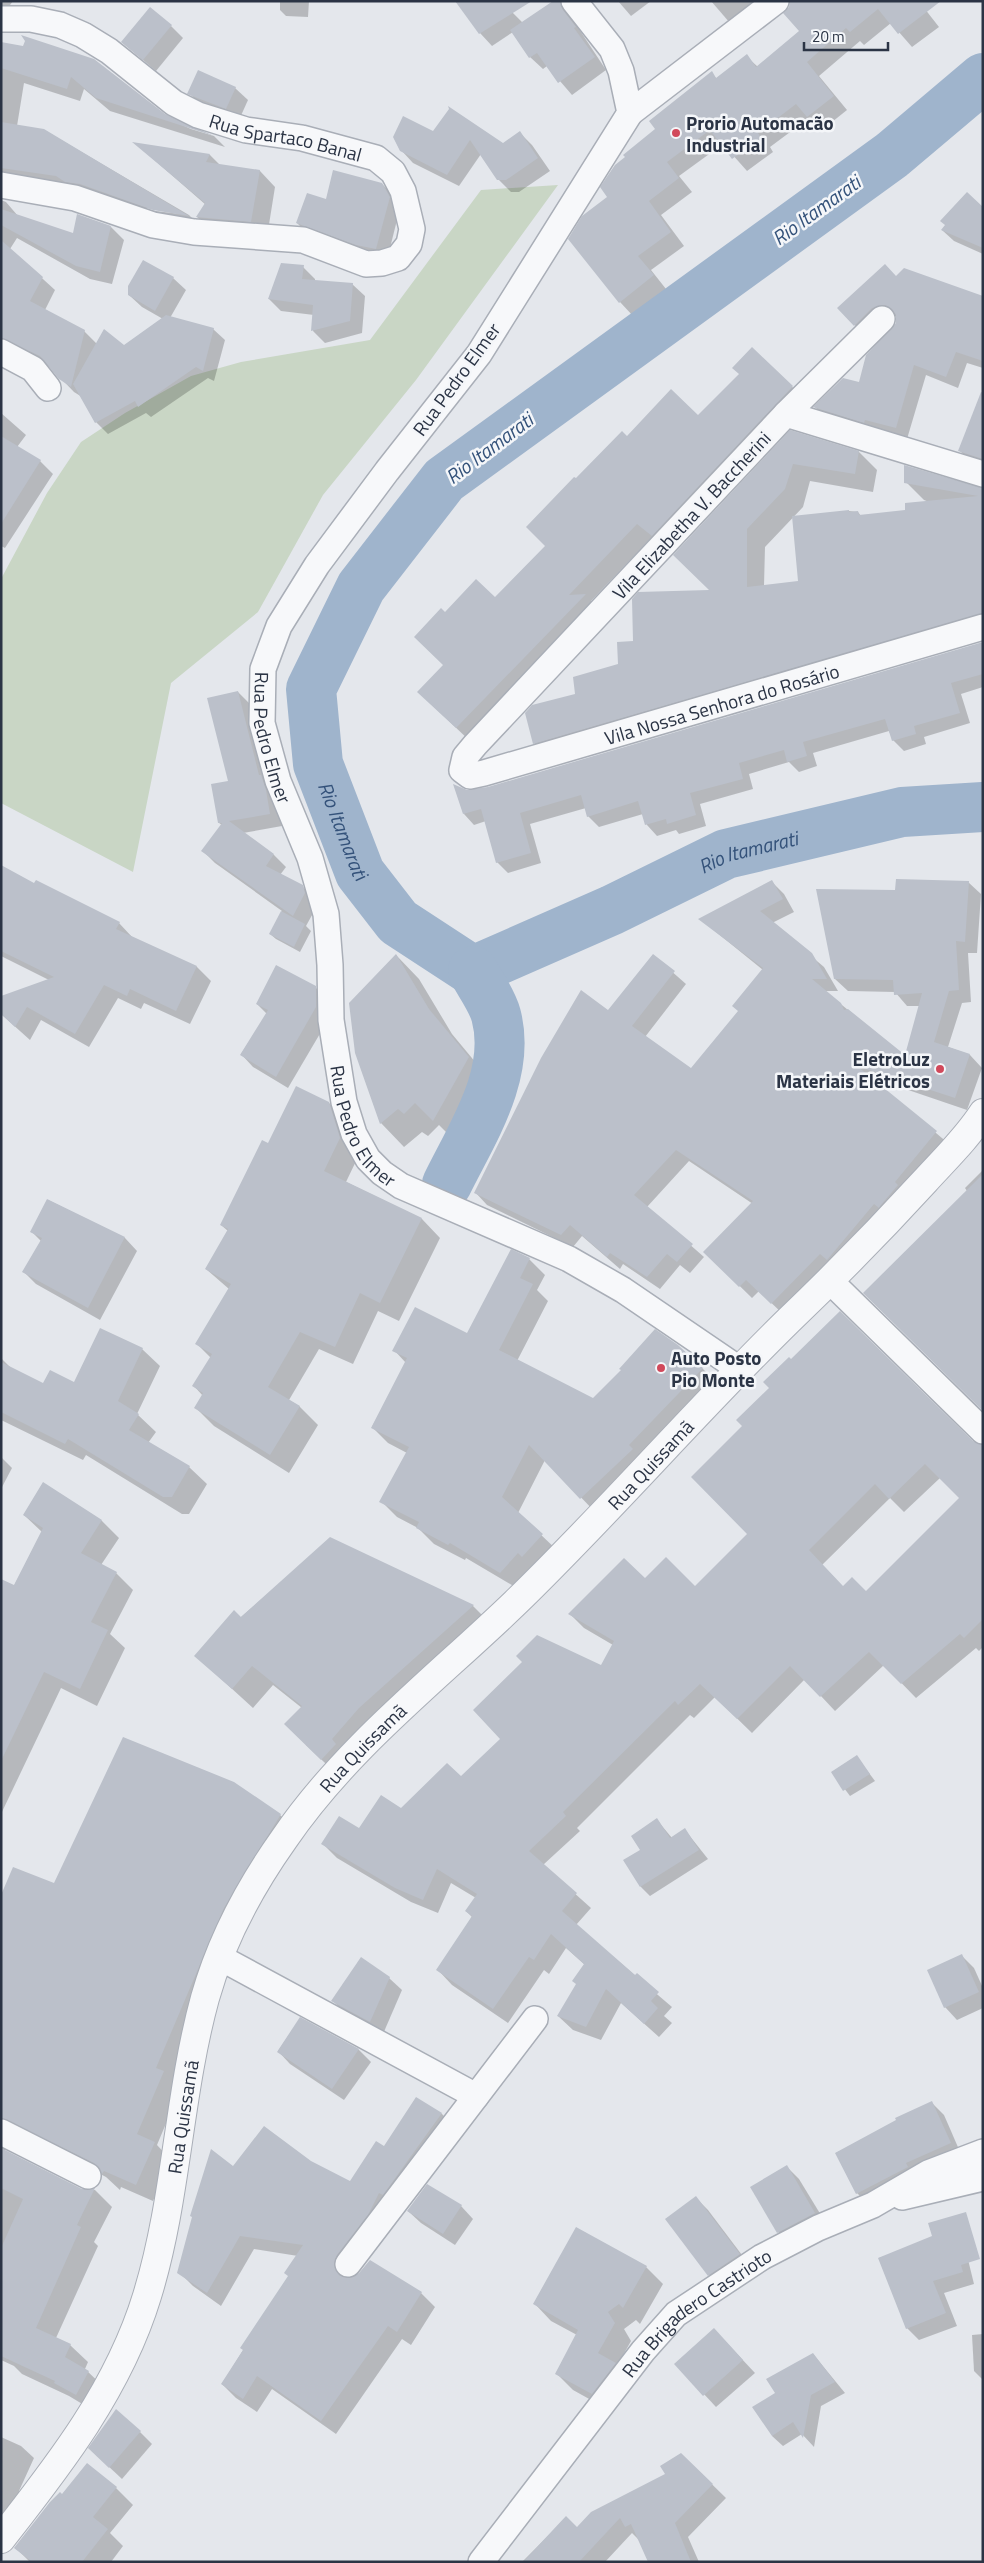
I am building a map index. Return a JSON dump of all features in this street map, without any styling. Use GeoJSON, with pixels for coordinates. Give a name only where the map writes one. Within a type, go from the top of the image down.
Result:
{"type":"FeatureCollection","features":[{"type":"Feature","properties":{"kind":"street"},"geometry":{"type":"LineString","coordinates":[[574,1],[612,49],[621,72],[630,113],[776,1]]}},
{"type":"Feature","properties":{"kind":"street","name":"Rua Spartaco Banal"},"geometry":{"type":"LineString","coordinates":[[1,19],[31,19],[60,25],[83,34],[109,51],[174,103],[198,115],[246,130],[302,138],[376,158],[393,172],[403,191],[412,228],[409,244],[398,258],[382,264],[366,264],[303,240],[194,232],[153,225],[75,198],[34,189],[1,185]]}},
{"type":"Feature","properties":{"kind":"street","name":"Rua Pedro Elmer"},"geometry":{"type":"LineString","coordinates":[[630,113],[479,354],[387,471],[317,565],[279,626],[264,669],[262,722],[278,780],[310,858],[326,914],[330,965],[331,1020],[344,1102],[354,1134],[368,1159],[382,1173],[402,1186],[569,1259],[623,1290],[739,1368]]}},
{"type":"Feature","properties":{"kind":"street"},"geometry":{"type":"LineString","coordinates":[[786,414],[882,319]]}},
{"type":"Feature","properties":{"kind":"street"},"geometry":{"type":"LineString","coordinates":[[1,352],[33,369],[48,388]]}},
{"type":"Feature","properties":{"kind":"street","name":"Vila Elizabetha V. Baccherini"},"geometry":{"type":"LineString","coordinates":[[462,770],[465,757],[475,745],[786,414],[983,474]]}},
{"type":"Feature","properties":{"kind":"street","name":"Vila Nossa Senhora do Rosário"},"geometry":{"type":"LineString","coordinates":[[462,770],[470,776],[484,773],[983,626]]}},
{"type":"Feature","properties":{"kind":"street","name":"Rua Quissamã"},"geometry":{"type":"LineString","coordinates":[[1,2539],[59,2464],[91,2418],[132,2338],[158,2259],[205,1999],[219,1956],[261,1874],[287,1834],[315,1799],[395,1714],[513,1605],[585,1533],[739,1368],[830,1281],[966,1136],[982,1114]]}},
{"type":"Feature","properties":{"kind":"street"},"geometry":{"type":"LineString","coordinates":[[830,1281],[983,1431]]}},
{"type":"Feature","properties":{"kind":"street"},"geometry":{"type":"LineString","coordinates":[[219,1956],[476,2096]]}},
{"type":"Feature","properties":{"kind":"street"},"geometry":{"type":"LineString","coordinates":[[348,2264],[535,2019]]}},
{"type":"Feature","properties":{"kind":"street"},"geometry":{"type":"LineString","coordinates":[[1,2132],[88,2176]]}},
{"type":"Feature","properties":{"kind":"street","name":"Rua Brigadero Castrioto"},"geometry":{"type":"LineString","coordinates":[[481,2562],[644,2351],[676,2314],[762,2257],[818,2228],[873,2205],[928,2172],[983,2152]]}},
{"type":"Feature","properties":{"kind":"street"},"geometry":{"type":"LineString","coordinates":[[873,2205],[983,2178]]}},
{"type":"Feature","properties":{"kind":"green space"},"geometry":{"type":"Polygon","coordinates":[[[558,185],[416,380],[323,495],[258,612],[171,683],[133,872],[1,803],[1,579],[47,493],[81,442],[125,413],[191,376],[241,362],[370,340],[481,190],[558,185]]]}},
{"type":"Feature","properties":{"kind":"building"},"geometry":{"type":"Polygon","coordinates":[[[455,1],[532,1],[479,34],[455,1]]]}},
{"type":"Feature","properties":{"kind":"building"},"geometry":{"type":"Polygon","coordinates":[[[553,1],[560,1],[563,10],[576,27],[574,28],[595,57],[558,83],[537,53],[529,58],[510,30],[553,1]]]}},
{"type":"Feature","properties":{"kind":"building"},"geometry":{"type":"Polygon","coordinates":[[[790,1],[941,1],[898,34],[878,9],[850,32],[846,28],[807,62],[834,96],[807,117],[796,104],[758,133],[761,138],[732,159],[710,130],[667,162],[679,178],[649,201],[671,232],[638,256],[654,275],[619,303],[568,239],[582,216],[607,197],[600,187],[615,165],[625,157],[623,155],[655,129],[649,121],[712,71],[716,78],[747,54],[756,67],[799,31],[783,13],[789,7],[790,1]]]}},
{"type":"Feature","properties":{"kind":"building"},"geometry":{"type":"Polygon","coordinates":[[[150,7],[172,25],[143,60],[121,42],[150,7]]]}},
{"type":"Feature","properties":{"kind":"building"},"geometry":{"type":"Polygon","coordinates":[[[21,35],[94,59],[165,114],[214,136],[96,98],[71,77],[67,89],[1,68],[1,42],[23,46],[25,41],[21,35]]]}},
{"type":"Feature","properties":{"kind":"building"},"geometry":{"type":"Polygon","coordinates":[[[198,70],[236,87],[226,109],[187,94],[198,70]]]}},
{"type":"Feature","properties":{"kind":"building"},"geometry":{"type":"Polygon","coordinates":[[[448,106],[503,143],[520,131],[538,158],[506,180],[497,180],[470,140],[447,175],[400,151],[393,137],[403,116],[433,131],[449,109],[448,106]]]}},
{"type":"Feature","properties":{"kind":"building"},"geometry":{"type":"Polygon","coordinates":[[[1,122],[44,129],[189,216],[153,210],[80,184],[65,182],[56,176],[1,168],[1,122]]]}},
{"type":"Feature","properties":{"kind":"building"},"geometry":{"type":"Polygon","coordinates":[[[132,142],[210,154],[206,162],[260,170],[251,222],[196,217],[205,203],[132,142]]]}},
{"type":"Feature","properties":{"kind":"building"},"geometry":{"type":"Polygon","coordinates":[[[333,170],[382,183],[390,197],[376,249],[356,245],[296,223],[307,193],[326,199],[333,170]]]}},
{"type":"Feature","properties":{"kind":"building"},"geometry":{"type":"Polygon","coordinates":[[[967,192],[983,207],[983,248],[941,230],[945,225],[940,221],[967,192]]]}},
{"type":"Feature","properties":{"kind":"building"},"geometry":{"type":"Polygon","coordinates":[[[1,209],[73,233],[77,214],[111,226],[100,272],[76,266],[1,225],[1,209]]]}},
{"type":"Feature","properties":{"kind":"building"},"geometry":{"type":"Polygon","coordinates":[[[1,240],[43,277],[30,301],[85,330],[71,387],[59,379],[40,356],[1,338],[1,240]]]}},
{"type":"Feature","properties":{"kind":"building"},"geometry":{"type":"Polygon","coordinates":[[[143,260],[174,277],[155,311],[128,295],[128,286],[143,260]]]}},
{"type":"Feature","properties":{"kind":"building"},"geometry":{"type":"Polygon","coordinates":[[[281,263],[304,265],[302,279],[353,283],[350,321],[311,331],[313,305],[268,299],[281,263]]]}},
{"type":"Feature","properties":{"kind":"building"},"geometry":{"type":"Polygon","coordinates":[[[885,264],[896,276],[904,268],[983,296],[983,361],[956,352],[946,377],[914,365],[896,428],[865,420],[864,423],[813,407],[843,378],[859,382],[866,355],[896,323],[896,315],[892,309],[885,305],[872,308],[854,326],[837,308],[885,264]]]}},
{"type":"Feature","properties":{"kind":"building"},"geometry":{"type":"Polygon","coordinates":[[[166,315],[214,328],[203,371],[196,367],[138,407],[135,401],[95,423],[73,384],[104,329],[124,345],[166,315]]]}},
{"type":"Feature","properties":{"kind":"building"},"geometry":{"type":"Polygon","coordinates":[[[752,347],[793,386],[652,536],[637,524],[569,595],[586,594],[456,728],[417,692],[443,665],[414,637],[441,608],[445,612],[476,579],[495,597],[545,546],[526,527],[574,477],[576,478],[622,431],[627,436],[671,389],[698,415],[739,374],[732,368],[752,347]]]}},
{"type":"Feature","properties":{"kind":"building"},"geometry":{"type":"Polygon","coordinates":[[[981,392],[983,393],[983,459],[958,451],[981,392]]]}},
{"type":"Feature","properties":{"kind":"building"},"geometry":{"type":"Polygon","coordinates":[[[790,430],[859,451],[855,474],[793,464],[785,489],[747,529],[747,587],[798,581],[792,516],[849,510],[849,512],[858,511],[859,515],[905,510],[905,503],[978,496],[904,483],[904,465],[983,488],[983,613],[533,744],[525,713],[532,705],[575,694],[573,677],[618,664],[617,642],[633,641],[632,599],[638,592],[709,590],[673,555],[790,430]]]}},
{"type":"Feature","properties":{"kind":"building"},"geometry":{"type":"Polygon","coordinates":[[[1,436],[41,460],[1,524],[1,436]]]}},
{"type":"Feature","properties":{"kind":"building"},"geometry":{"type":"Polygon","coordinates":[[[983,642],[983,674],[951,683],[960,713],[914,726],[916,734],[892,741],[885,719],[803,742],[807,756],[787,762],[784,750],[739,763],[743,779],[690,793],[696,815],[667,824],[666,819],[645,825],[638,801],[587,817],[581,795],[520,813],[531,853],[496,863],[481,809],[463,814],[453,784],[467,790],[488,787],[983,642]]]}},
{"type":"Feature","properties":{"kind":"building"},"geometry":{"type":"Polygon","coordinates":[[[238,691],[259,775],[261,775],[266,790],[270,814],[229,821],[274,854],[266,866],[303,885],[305,893],[293,916],[201,851],[222,823],[218,823],[211,784],[228,781],[207,698],[238,691]]]}},
{"type":"Feature","properties":{"kind":"building"},"geometry":{"type":"Polygon","coordinates":[[[1,865],[34,883],[36,880],[120,922],[116,929],[197,966],[176,1011],[130,989],[127,996],[104,985],[75,1034],[27,1007],[15,1027],[1,1014],[1,996],[54,977],[1,951],[1,865]]]}},
{"type":"Feature","properties":{"kind":"building"},"geometry":{"type":"Polygon","coordinates":[[[896,879],[969,881],[965,942],[956,941],[959,990],[949,991],[934,1042],[970,1054],[955,1098],[857,1066],[937,1131],[895,1182],[898,1185],[879,1208],[874,1204],[827,1260],[820,1254],[771,1304],[746,1280],[739,1287],[703,1252],[753,1201],[676,1150],[634,1195],[693,1244],[677,1262],[667,1254],[647,1277],[610,1253],[607,1257],[570,1225],[561,1235],[474,1193],[541,1058],[581,990],[608,1010],[653,954],[675,971],[632,1026],[691,1068],[738,1011],[732,1006],[763,968],[698,919],[772,880],[783,899],[760,911],[812,953],[827,979],[812,979],[841,1003],[844,1010],[848,1009],[905,1055],[922,993],[894,995],[893,980],[834,979],[816,889],[895,890],[896,879]]]}},
{"type":"Feature","properties":{"kind":"building"},"geometry":{"type":"Polygon","coordinates":[[[281,911],[305,924],[294,947],[269,934],[281,911]]]}},
{"type":"Feature","properties":{"kind":"building"},"geometry":{"type":"Polygon","coordinates":[[[396,954],[429,1009],[469,1057],[433,1121],[415,1103],[404,1114],[398,1109],[380,1124],[355,1053],[349,1003],[396,954]]]}},
{"type":"Feature","properties":{"kind":"building"},"geometry":{"type":"Polygon","coordinates":[[[276,965],[316,986],[316,1007],[276,1077],[240,1055],[268,1010],[256,1004],[276,965]]]}},
{"type":"Feature","properties":{"kind":"building"},"geometry":{"type":"Polygon","coordinates":[[[296,1086],[329,1102],[340,1138],[324,1171],[422,1218],[380,1303],[360,1293],[335,1347],[300,1332],[268,1387],[300,1406],[270,1455],[194,1408],[203,1393],[192,1386],[212,1354],[195,1344],[231,1284],[205,1269],[228,1229],[220,1225],[262,1140],[268,1143],[296,1086]]]}},
{"type":"Feature","properties":{"kind":"building"},"geometry":{"type":"Polygon","coordinates":[[[983,1174],[983,1411],[863,1293],[983,1174]]]}},
{"type":"Feature","properties":{"kind":"building"},"geometry":{"type":"Polygon","coordinates":[[[47,1199],[125,1237],[88,1308],[22,1272],[42,1238],[30,1232],[47,1199]]]}},
{"type":"Feature","properties":{"kind":"building"},"geometry":{"type":"Polygon","coordinates":[[[511,1249],[530,1258],[520,1278],[533,1284],[499,1350],[593,1398],[621,1370],[619,1369],[655,1329],[678,1345],[703,1368],[629,1445],[633,1449],[580,1499],[529,1445],[502,1497],[543,1534],[522,1557],[518,1553],[500,1573],[450,1543],[448,1545],[416,1528],[419,1522],[379,1502],[409,1447],[371,1428],[407,1358],[392,1351],[415,1307],[467,1333],[511,1249]]]}},
{"type":"Feature","properties":{"kind":"building"},"geometry":{"type":"Polygon","coordinates":[[[840,1311],[973,1441],[983,1445],[983,1619],[964,1638],[960,1634],[901,1684],[869,1652],[820,1697],[790,1666],[737,1719],[700,1684],[678,1705],[675,1701],[563,1812],[566,1816],[529,1851],[577,1893],[562,1911],[635,1975],[637,1973],[659,1992],[651,2001],[658,2008],[644,2024],[606,1989],[586,2027],[557,2016],[576,1984],[572,1981],[584,1964],[551,1934],[534,1960],[529,1957],[493,2009],[436,1970],[472,1916],[465,1911],[477,1894],[437,1869],[423,1900],[395,1888],[321,1844],[339,1816],[359,1828],[381,1795],[401,1808],[447,1763],[461,1776],[500,1739],[473,1710],[522,1662],[516,1656],[537,1635],[601,1665],[614,1641],[568,1614],[624,1558],[645,1578],[666,1557],[695,1586],[747,1534],[691,1477],[742,1426],[736,1420],[769,1388],[763,1382],[789,1357],[791,1359],[840,1311]],[[925,1464],[889,1499],[875,1484],[809,1550],[843,1586],[852,1577],[866,1591],[959,1498],[925,1464]]]}},
{"type":"Feature","properties":{"kind":"building"},"geometry":{"type":"Polygon","coordinates":[[[100,1328],[143,1348],[118,1401],[139,1414],[129,1430],[190,1466],[172,1497],[163,1497],[68,1439],[65,1444],[1,1412],[1,1362],[43,1383],[50,1370],[74,1382],[100,1328]]]}},
{"type":"Feature","properties":{"kind":"building"},"geometry":{"type":"Polygon","coordinates":[[[43,1482],[102,1520],[81,1553],[117,1572],[91,1622],[108,1630],[80,1689],[44,1672],[1,1761],[1,1579],[14,1585],[43,1528],[23,1515],[43,1482]]]}},
{"type":"Feature","properties":{"kind":"building"},"geometry":{"type":"Polygon","coordinates":[[[330,1537],[474,1605],[359,1708],[332,1739],[336,1744],[321,1760],[284,1724],[302,1706],[252,1666],[232,1689],[194,1656],[234,1610],[241,1617],[330,1537]]]}},
{"type":"Feature","properties":{"kind":"building"},"geometry":{"type":"Polygon","coordinates":[[[123,1737],[234,1782],[281,1814],[224,1908],[156,2068],[164,2071],[137,2134],[155,2142],[136,2185],[104,2171],[102,2174],[94,2163],[1,2118],[1,1895],[13,1867],[54,1883],[123,1737]]]}},
{"type":"Feature","properties":{"kind":"building"},"geometry":{"type":"Polygon","coordinates":[[[857,1755],[870,1774],[843,1791],[831,1772],[857,1755]]]}},
{"type":"Feature","properties":{"kind":"building"},"geometry":{"type":"Polygon","coordinates":[[[657,1818],[670,1838],[685,1828],[699,1850],[640,1887],[623,1860],[640,1850],[631,1836],[657,1818]]]}},
{"type":"Feature","properties":{"kind":"building"},"geometry":{"type":"Polygon","coordinates":[[[962,1954],[979,1992],[944,2008],[927,1970],[962,1954]]]}},
{"type":"Feature","properties":{"kind":"building"},"geometry":{"type":"Polygon","coordinates":[[[361,1957],[390,1977],[370,2022],[331,2001],[361,1957]]]}},
{"type":"Feature","properties":{"kind":"building"},"geometry":{"type":"Polygon","coordinates":[[[300,2017],[359,2049],[332,2089],[277,2052],[300,2017]]]}},
{"type":"Feature","properties":{"kind":"building"},"geometry":{"type":"Polygon","coordinates":[[[416,2097],[442,2113],[383,2195],[379,2193],[368,2215],[337,2255],[334,2263],[339,2275],[347,2278],[359,2273],[370,2260],[422,2292],[397,2332],[388,2326],[321,2421],[257,2376],[243,2399],[221,2384],[243,2350],[240,2348],[288,2276],[284,2273],[303,2245],[240,2236],[207,2293],[177,2273],[192,2217],[190,2216],[211,2149],[233,2166],[264,2126],[311,2161],[350,2181],[376,2141],[384,2146],[416,2097]]]}},
{"type":"Feature","properties":{"kind":"building"},"geometry":{"type":"Polygon","coordinates":[[[932,2101],[951,2143],[906,2163],[908,2167],[856,2194],[835,2153],[896,2120],[895,2118],[932,2101]]]}},
{"type":"Feature","properties":{"kind":"building"},"geometry":{"type":"Polygon","coordinates":[[[1,2148],[82,2189],[95,2188],[77,2225],[81,2227],[36,2328],[71,2344],[65,2357],[89,2371],[76,2395],[54,2383],[55,2381],[1,2356],[1,2248],[23,2199],[1,2188],[1,2148]]]}},
{"type":"Feature","properties":{"kind":"building"},"geometry":{"type":"Polygon","coordinates":[[[787,2165],[815,2213],[777,2233],[750,2187],[787,2165]]]}},
{"type":"Feature","properties":{"kind":"building"},"geometry":{"type":"Polygon","coordinates":[[[427,2184],[462,2205],[443,2234],[407,2211],[427,2184]]]}},
{"type":"Feature","properties":{"kind":"building"},"geometry":{"type":"Polygon","coordinates":[[[696,2196],[740,2254],[708,2276],[665,2219],[696,2196]]]}},
{"type":"Feature","properties":{"kind":"building"},"geometry":{"type":"Polygon","coordinates":[[[966,2212],[980,2259],[961,2265],[963,2272],[933,2281],[946,2313],[906,2329],[878,2258],[932,2236],[928,2223],[966,2212]]]}},
{"type":"Feature","properties":{"kind":"building"},"geometry":{"type":"Polygon","coordinates":[[[576,2227],[647,2266],[623,2308],[619,2304],[608,2312],[615,2323],[598,2353],[616,2363],[592,2394],[555,2374],[578,2330],[533,2304],[576,2227]]]}},
{"type":"Feature","properties":{"kind":"building"},"geometry":{"type":"Polygon","coordinates":[[[714,2328],[743,2360],[703,2396],[674,2364],[714,2328]]]}},
{"type":"Feature","properties":{"kind":"building"},"geometry":{"type":"Polygon","coordinates":[[[813,2353],[835,2382],[811,2395],[803,2438],[793,2422],[772,2436],[752,2407],[775,2393],[766,2379],[813,2353]]]}},
{"type":"Feature","properties":{"kind":"building"},"geometry":{"type":"Polygon","coordinates":[[[116,2409],[141,2431],[109,2468],[88,2448],[116,2409]]]}},
{"type":"Feature","properties":{"kind":"building"},"geometry":{"type":"Polygon","coordinates":[[[681,2453],[713,2484],[675,2523],[691,2562],[648,2562],[631,2524],[625,2527],[620,2518],[579,2562],[523,2562],[566,2516],[577,2527],[591,2512],[665,2474],[660,2466],[681,2453]]]}},
{"type":"Feature","properties":{"kind":"building"},"geometry":{"type":"Polygon","coordinates":[[[87,2463],[117,2487],[93,2517],[108,2529],[82,2562],[32,2562],[14,2548],[50,2502],[60,2492],[62,2494],[87,2463]]]}},
{"type":"Feature","properties":{"kind":"waterway","name":"Rio Itamarati"},"geometry":{"type":"LineString","coordinates":[[983,78],[892,155],[444,480],[361,587],[311,689],[318,764],[360,873],[398,922],[473,971],[612,910],[726,854],[902,812],[983,807]]}},
{"type":"Feature","properties":{"kind":"waterway","name":"Rio Itamarati"},"geometry":{"type":"LineString","coordinates":[[447,1184],[478,1124],[494,1081],[499,1059],[500,1037],[496,1015],[489,998],[473,971]]}},
{"type":"Feature","properties":{"kind":"place","name":"Prorio Automacão Industrial"},"geometry":{"type":"Point","coordinates":[676,133]}},
{"type":"Feature","properties":{"kind":"place","name":"EletroLuz Materiais Elétricos"},"geometry":{"type":"Point","coordinates":[940,1069]}},
{"type":"Feature","properties":{"kind":"place","name":"Auto Posto Pio Monte"},"geometry":{"type":"Point","coordinates":[661,1368]}}]}
